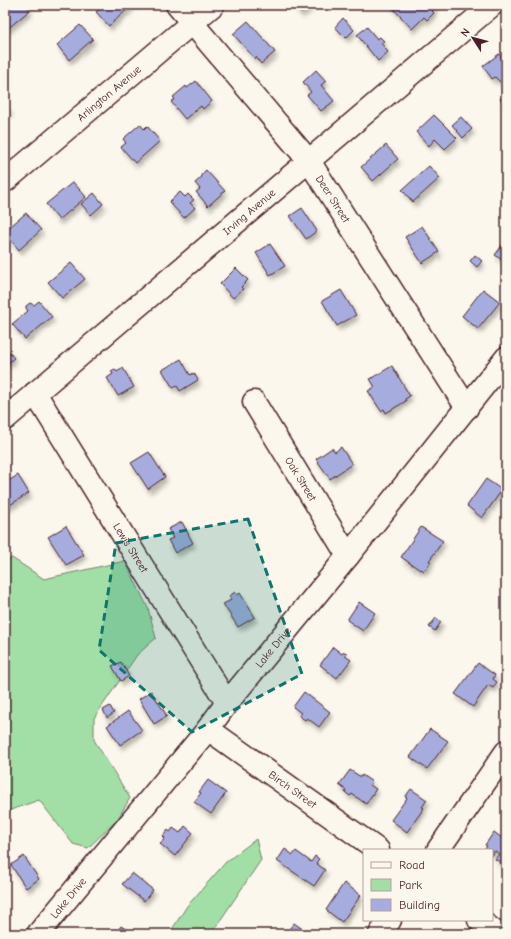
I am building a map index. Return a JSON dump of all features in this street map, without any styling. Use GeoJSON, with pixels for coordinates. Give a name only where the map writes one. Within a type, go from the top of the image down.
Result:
{"type":"FeatureCollection","features":[{"type":"Feature","properties":{"kind":"street","name":"Deer Street"},"geometry":{"type":"LineString","coordinates":[[177,5],[309,161],[467,408]]}},
{"type":"Feature","properties":{"kind":"street","name":"Arlington Avenue"},"geometry":{"type":"LineString","coordinates":[[5,182],[213,5]]}},
{"type":"Feature","properties":{"kind":"street","name":"Irving Avenue"},"geometry":{"type":"LineString","coordinates":[[5,419],[492,5]]}},
{"type":"Feature","properties":{"kind":"street","name":"Lake Drive"},"geometry":{"type":"LineString","coordinates":[[38,934],[208,729],[227,703],[348,556],[506,358]]}},
{"type":"Feature","properties":{"kind":"street","name":"Lewis Street"},"geometry":{"type":"LineString","coordinates":[[35,393],[227,703]]}},
{"type":"Feature","properties":{"kind":"street","name":"Oak Street"},"geometry":{"type":"LineString","coordinates":[[254,402],[348,556]]}},
{"type":"Feature","properties":{"kind":"street","name":"Birch Street"},"geometry":{"type":"LineString","coordinates":[[208,729],[377,849]]}},
{"type":"Feature","properties":{"kind":"street"},"geometry":{"type":"LineString","coordinates":[[439,849],[506,752]]}},
{"type":"Feature","properties":{"kind":"street"},"geometry":{"type":"LineString","coordinates":[[380,934],[389,921]]}},
{"type":"Feature","properties":{"kind":"street"},"geometry":{"type":"LineString","coordinates":[[480,921],[498,934]]}},
{"type":"Feature","properties":{"kind":"highlighted area"},"geometry":{"type":"Polygon","coordinates":[[[248,519],[302,674],[192,732],[99,650],[116,543],[248,519]]]}},
{"type":"Feature","properties":{"kind":"green space"},"geometry":{"type":"Polygon","coordinates":[[[12,558],[44,579],[125,561],[148,608],[156,638],[137,655],[94,718],[94,740],[130,798],[117,820],[88,848],[73,844],[39,800],[5,812],[5,562],[12,558]]]}},
{"type":"Feature","properties":{"kind":"green space"},"geometry":{"type":"Polygon","coordinates":[[[256,839],[261,860],[211,934],[169,934],[187,906],[226,862],[256,839]]]}},
{"type":"Feature","properties":{"kind":"building"},"geometry":{"type":"Polygon","coordinates":[[[5,5],[26,5],[30,10],[5,31],[5,5]]]}},
{"type":"Feature","properties":{"kind":"building"},"geometry":{"type":"Polygon","coordinates":[[[104,5],[132,5],[109,26],[96,12],[104,5]]]}},
{"type":"Feature","properties":{"kind":"building"},"geometry":{"type":"Polygon","coordinates":[[[294,5],[311,5],[301,13],[294,5]]]}},
{"type":"Feature","properties":{"kind":"building"},"geometry":{"type":"Polygon","coordinates":[[[390,5],[433,5],[435,8],[432,11],[434,13],[427,20],[424,17],[412,29],[390,5]]]}},
{"type":"Feature","properties":{"kind":"building"},"geometry":{"type":"Polygon","coordinates":[[[343,18],[354,30],[346,38],[335,27],[343,18]]]}},
{"type":"Feature","properties":{"kind":"building"},"geometry":{"type":"Polygon","coordinates":[[[248,21],[275,52],[261,64],[233,34],[248,21]]]}},
{"type":"Feature","properties":{"kind":"building"},"geometry":{"type":"Polygon","coordinates":[[[80,25],[93,39],[69,60],[57,45],[80,25]]]}},
{"type":"Feature","properties":{"kind":"building"},"geometry":{"type":"Polygon","coordinates":[[[367,27],[377,39],[380,37],[384,41],[381,43],[388,52],[378,61],[357,35],[367,27]]]}},
{"type":"Feature","properties":{"kind":"building"},"geometry":{"type":"Polygon","coordinates":[[[499,54],[506,63],[506,82],[503,85],[495,77],[492,79],[483,66],[499,54]]]}},
{"type":"Feature","properties":{"kind":"building"},"geometry":{"type":"Polygon","coordinates":[[[316,70],[326,81],[321,85],[334,101],[321,111],[307,95],[311,92],[303,82],[316,70]]]}},
{"type":"Feature","properties":{"kind":"building"},"geometry":{"type":"Polygon","coordinates":[[[196,81],[212,101],[203,109],[201,106],[185,119],[171,102],[175,99],[173,97],[186,86],[187,88],[196,81]]]}},
{"type":"Feature","properties":{"kind":"building"},"geometry":{"type":"Polygon","coordinates":[[[506,95],[506,106],[500,99],[506,95]]]}},
{"type":"Feature","properties":{"kind":"building"},"geometry":{"type":"Polygon","coordinates":[[[5,106],[10,111],[5,115],[5,106]]]}},
{"type":"Feature","properties":{"kind":"building"},"geometry":{"type":"Polygon","coordinates":[[[434,115],[457,138],[445,149],[435,139],[429,146],[416,132],[434,115]]]}},
{"type":"Feature","properties":{"kind":"building"},"geometry":{"type":"Polygon","coordinates":[[[461,117],[472,129],[463,138],[452,125],[461,117]]]}},
{"type":"Feature","properties":{"kind":"building"},"geometry":{"type":"Polygon","coordinates":[[[140,124],[144,129],[147,126],[160,141],[135,163],[121,147],[126,143],[123,139],[140,124]]]}},
{"type":"Feature","properties":{"kind":"building"},"geometry":{"type":"Polygon","coordinates":[[[386,145],[398,159],[373,181],[361,167],[386,145]]]}},
{"type":"Feature","properties":{"kind":"building"},"geometry":{"type":"Polygon","coordinates":[[[429,166],[440,178],[413,202],[402,190],[429,166]]]}},
{"type":"Feature","properties":{"kind":"building"},"geometry":{"type":"Polygon","coordinates":[[[206,170],[225,191],[208,206],[196,192],[200,189],[195,183],[202,177],[201,175],[206,170]]]}},
{"type":"Feature","properties":{"kind":"building"},"geometry":{"type":"Polygon","coordinates":[[[73,182],[86,197],[59,220],[46,204],[73,182]]]}},
{"type":"Feature","properties":{"kind":"building"},"geometry":{"type":"Polygon","coordinates":[[[180,192],[185,197],[188,194],[194,200],[190,203],[195,208],[184,218],[169,202],[180,192]]]}},
{"type":"Feature","properties":{"kind":"building"},"geometry":{"type":"Polygon","coordinates":[[[94,193],[103,204],[91,215],[81,204],[94,193]]]}},
{"type":"Feature","properties":{"kind":"building"},"geometry":{"type":"Polygon","coordinates":[[[302,208],[317,231],[306,239],[290,216],[302,208]]]}},
{"type":"Feature","properties":{"kind":"building"},"geometry":{"type":"Polygon","coordinates":[[[26,213],[41,230],[19,250],[5,231],[26,213]]]}},
{"type":"Feature","properties":{"kind":"building"},"geometry":{"type":"Polygon","coordinates":[[[422,226],[439,252],[422,263],[405,237],[422,226]]]}},
{"type":"Feature","properties":{"kind":"building"},"geometry":{"type":"Polygon","coordinates":[[[506,240],[506,263],[495,255],[506,240]]]}},
{"type":"Feature","properties":{"kind":"building"},"geometry":{"type":"Polygon","coordinates":[[[270,244],[285,266],[270,275],[256,253],[270,244]]]}},
{"type":"Feature","properties":{"kind":"building"},"geometry":{"type":"Polygon","coordinates":[[[475,255],[482,261],[477,267],[470,261],[475,255]]]}},
{"type":"Feature","properties":{"kind":"building"},"geometry":{"type":"Polygon","coordinates":[[[71,263],[85,279],[62,298],[48,282],[71,263]]]}},
{"type":"Feature","properties":{"kind":"building"},"geometry":{"type":"Polygon","coordinates":[[[236,268],[248,280],[241,287],[243,289],[233,298],[220,284],[236,268]]]}},
{"type":"Feature","properties":{"kind":"building"},"geometry":{"type":"Polygon","coordinates":[[[483,289],[500,302],[478,329],[462,316],[483,289]]]}},
{"type":"Feature","properties":{"kind":"building"},"geometry":{"type":"Polygon","coordinates":[[[341,290],[356,315],[337,326],[322,301],[341,290]]]}},
{"type":"Feature","properties":{"kind":"building"},"geometry":{"type":"Polygon","coordinates":[[[39,301],[52,317],[25,339],[12,324],[28,311],[26,306],[30,303],[34,305],[39,301]]]}},
{"type":"Feature","properties":{"kind":"building"},"geometry":{"type":"Polygon","coordinates":[[[5,347],[14,358],[5,366],[5,347]]]}},
{"type":"Feature","properties":{"kind":"building"},"geometry":{"type":"Polygon","coordinates":[[[181,359],[190,375],[194,373],[198,380],[180,391],[177,386],[173,388],[162,370],[181,359]]]}},
{"type":"Feature","properties":{"kind":"building"},"geometry":{"type":"Polygon","coordinates":[[[392,366],[410,396],[405,399],[406,401],[386,413],[384,409],[381,411],[368,391],[375,387],[370,379],[392,366]]]}},
{"type":"Feature","properties":{"kind":"building"},"geometry":{"type":"Polygon","coordinates":[[[123,368],[134,387],[118,396],[107,378],[113,374],[111,371],[115,369],[117,372],[123,368]]]}},
{"type":"Feature","properties":{"kind":"building"},"geometry":{"type":"Polygon","coordinates":[[[341,447],[352,464],[330,479],[316,459],[332,448],[335,452],[341,447]]]}},
{"type":"Feature","properties":{"kind":"building"},"geometry":{"type":"Polygon","coordinates":[[[149,452],[165,477],[148,489],[131,463],[149,452]]]}},
{"type":"Feature","properties":{"kind":"building"},"geometry":{"type":"Polygon","coordinates":[[[18,475],[29,493],[5,508],[5,483],[18,475]]]}},
{"type":"Feature","properties":{"kind":"building"},"geometry":{"type":"Polygon","coordinates":[[[486,479],[502,490],[482,518],[467,506],[486,479]]]}},
{"type":"Feature","properties":{"kind":"building"},"geometry":{"type":"Polygon","coordinates":[[[182,522],[193,543],[175,553],[168,540],[173,538],[168,529],[182,522]]]}},
{"type":"Feature","properties":{"kind":"building"},"geometry":{"type":"Polygon","coordinates":[[[66,526],[84,555],[66,565],[48,537],[66,526]]]}},
{"type":"Feature","properties":{"kind":"building"},"geometry":{"type":"Polygon","coordinates":[[[421,527],[443,541],[424,571],[421,569],[420,570],[401,557],[421,527]]]}},
{"type":"Feature","properties":{"kind":"building"},"geometry":{"type":"Polygon","coordinates":[[[235,592],[237,595],[240,593],[255,617],[238,627],[223,604],[231,600],[229,596],[235,592]]]}},
{"type":"Feature","properties":{"kind":"building"},"geometry":{"type":"Polygon","coordinates":[[[359,602],[375,613],[363,631],[347,620],[359,602]]]}},
{"type":"Feature","properties":{"kind":"building"},"geometry":{"type":"Polygon","coordinates":[[[436,618],[441,622],[435,631],[429,627],[436,618]]]}},
{"type":"Feature","properties":{"kind":"building"},"geometry":{"type":"Polygon","coordinates":[[[506,635],[506,644],[502,640],[506,635]]]}},
{"type":"Feature","properties":{"kind":"building"},"geometry":{"type":"Polygon","coordinates":[[[333,647],[342,654],[344,652],[347,653],[345,656],[351,660],[337,678],[320,665],[333,647]]]}},
{"type":"Feature","properties":{"kind":"building"},"geometry":{"type":"Polygon","coordinates":[[[121,662],[129,676],[121,681],[112,666],[121,662]]]}},
{"type":"Feature","properties":{"kind":"building"},"geometry":{"type":"Polygon","coordinates":[[[478,663],[495,675],[493,679],[497,682],[493,688],[488,685],[473,707],[455,694],[478,663]]]}},
{"type":"Feature","properties":{"kind":"building"},"geometry":{"type":"Polygon","coordinates":[[[151,691],[167,716],[154,724],[139,699],[151,691]]]}},
{"type":"Feature","properties":{"kind":"building"},"geometry":{"type":"Polygon","coordinates":[[[304,692],[330,712],[319,727],[307,718],[305,720],[299,716],[301,713],[293,707],[304,692]]]}},
{"type":"Feature","properties":{"kind":"building"},"geometry":{"type":"Polygon","coordinates":[[[110,706],[114,713],[107,718],[103,710],[110,706]]]}},
{"type":"Feature","properties":{"kind":"building"},"geometry":{"type":"Polygon","coordinates":[[[128,711],[142,730],[120,745],[107,726],[128,711]]]}},
{"type":"Feature","properties":{"kind":"building"},"geometry":{"type":"Polygon","coordinates":[[[430,729],[448,741],[427,769],[410,757],[430,729]]]}},
{"type":"Feature","properties":{"kind":"building"},"geometry":{"type":"Polygon","coordinates":[[[350,770],[361,777],[362,775],[372,782],[370,785],[376,789],[366,804],[352,794],[350,796],[345,792],[346,790],[339,785],[350,770]]]}},
{"type":"Feature","properties":{"kind":"building"},"geometry":{"type":"Polygon","coordinates":[[[208,780],[226,793],[211,814],[194,802],[208,780]]]}},
{"type":"Feature","properties":{"kind":"building"},"geometry":{"type":"Polygon","coordinates":[[[411,789],[427,800],[422,807],[424,808],[407,832],[391,820],[407,798],[405,797],[411,789]]]}},
{"type":"Feature","properties":{"kind":"building"},"geometry":{"type":"Polygon","coordinates":[[[185,826],[193,833],[175,856],[160,844],[165,838],[163,836],[168,830],[170,832],[173,828],[180,833],[185,826]]]}},
{"type":"Feature","properties":{"kind":"building"},"geometry":{"type":"Polygon","coordinates":[[[494,832],[506,841],[506,862],[504,865],[495,859],[499,854],[495,851],[493,854],[493,849],[485,849],[487,846],[485,845],[494,832]]]}},
{"type":"Feature","properties":{"kind":"building"},"geometry":{"type":"Polygon","coordinates":[[[285,849],[293,855],[296,851],[311,862],[315,856],[319,859],[316,863],[325,870],[314,886],[277,861],[285,849]]]}},
{"type":"Feature","properties":{"kind":"building"},"geometry":{"type":"Polygon","coordinates":[[[24,856],[39,879],[26,888],[11,865],[24,856]]]}},
{"type":"Feature","properties":{"kind":"building"},"geometry":{"type":"Polygon","coordinates":[[[132,873],[153,890],[144,901],[122,884],[132,873]]]}},
{"type":"Feature","properties":{"kind":"building"},"geometry":{"type":"Polygon","coordinates":[[[344,883],[361,895],[342,922],[326,910],[344,883]]]}},
{"type":"Feature","properties":{"kind":"building"},"geometry":{"type":"Polygon","coordinates":[[[294,923],[308,933],[285,934],[294,923]]]}},
{"type":"Feature","properties":{"kind":"building"},"geometry":{"type":"Polygon","coordinates":[[[121,926],[133,934],[115,934],[121,926]]]}}]}
